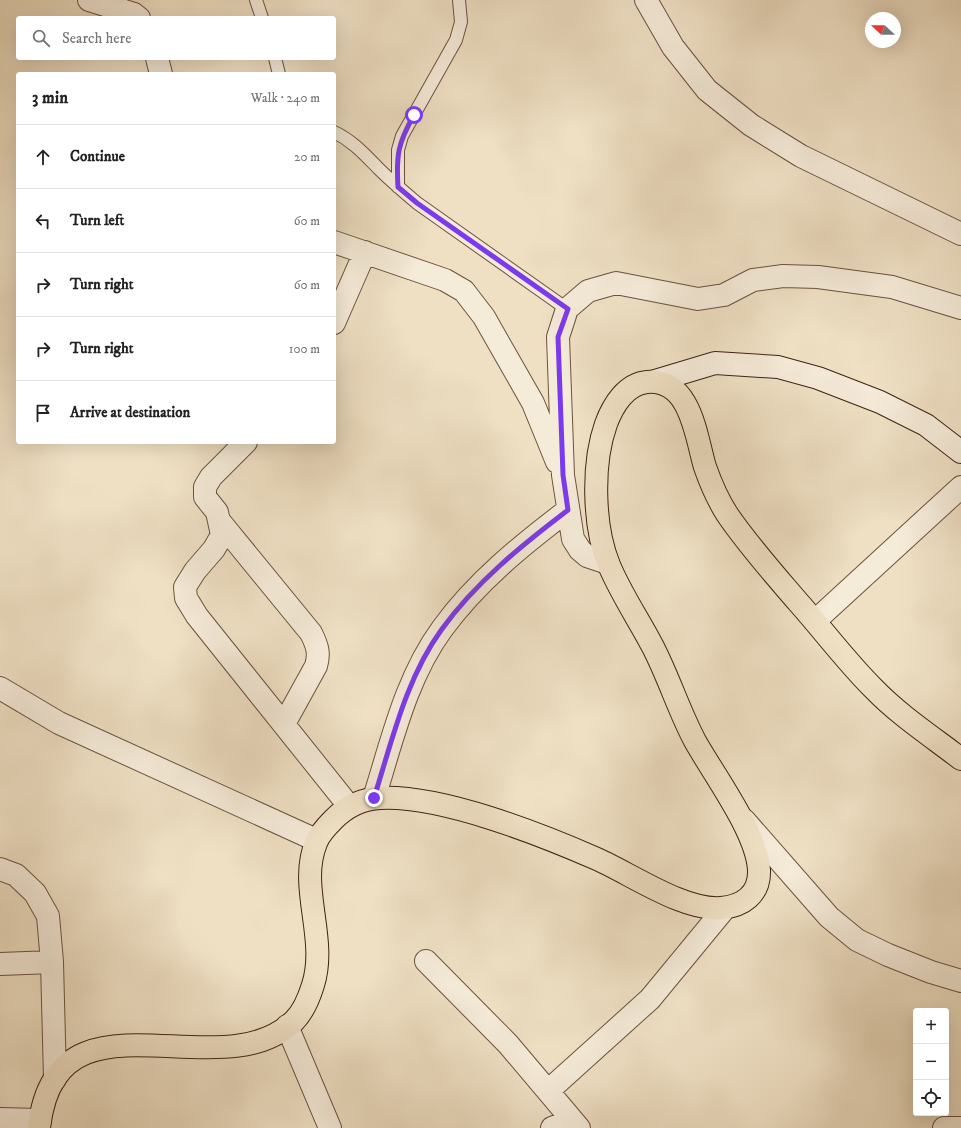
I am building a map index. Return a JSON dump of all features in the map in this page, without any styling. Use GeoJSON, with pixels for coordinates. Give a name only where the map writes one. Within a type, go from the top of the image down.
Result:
{"type":"FeatureCollection","features":[{"type":"Feature","properties":{"kind":"highway"},"geometry":{"type":"LineString","coordinates":[[40,1124],[45,1099],[55,1079],[66,1064],[84,1052],[104,1047],[141,1046],[211,1048],[247,1045],[277,1035],[298,1018],[310,998],[319,968],[317,934],[312,904],[310,868],[316,840],[332,821],[349,806],[374,798],[403,798],[437,804],[488,818],[597,859],[685,902],[708,908],[725,908],[742,903],[754,893],[758,882],[759,866],[753,845],[738,813],[691,734],[655,651],[608,563],[597,515],[597,458],[602,438],[613,407],[622,395],[638,383],[654,381],[667,386],[680,396],[689,409],[706,471],[716,494],[728,515],[767,566],[872,688],[911,722],[961,759]]}},
{"type":"Feature","properties":{"kind":"street"},"geometry":{"type":"LineString","coordinates":[[89,0],[136,16]]}},
{"type":"Feature","properties":{"kind":"street"},"geometry":{"type":"LineString","coordinates":[[646,0],[673,47],[707,90],[751,125],[801,156],[961,234]]}},
{"type":"Feature","properties":{"kind":"street"},"geometry":{"type":"LineString","coordinates":[[158,60],[160,72]]}},
{"type":"Feature","properties":{"kind":"street"},"geometry":{"type":"LineString","coordinates":[[336,243],[445,280],[464,291],[484,317],[533,403],[563,475]]}},
{"type":"Feature","properties":{"kind":"street"},"geometry":{"type":"LineString","coordinates":[[336,318],[365,252]]}},
{"type":"Feature","properties":{"kind":"street"},"geometry":{"type":"LineString","coordinates":[[608,563],[587,556],[580,550],[573,539],[563,475],[558,337],[568,309],[588,292],[616,283],[698,298],[724,295],[753,280],[783,276],[818,277],[892,287],[961,308]]}},
{"type":"Feature","properties":{"kind":"street"},"geometry":{"type":"LineString","coordinates":[[654,381],[715,363],[778,367],[818,378],[880,402],[926,425],[961,452]]}},
{"type":"Feature","properties":{"kind":"street"},"geometry":{"type":"LineString","coordinates":[[244,444],[211,477],[205,487],[205,497],[217,512],[222,536],[214,549],[195,571],[185,587],[186,598],[197,616],[349,806]]}},
{"type":"Feature","properties":{"kind":"street"},"geometry":{"type":"LineString","coordinates":[[815,621],[961,487]]}},
{"type":"Feature","properties":{"kind":"street"},"geometry":{"type":"LineString","coordinates":[[374,798],[405,702],[422,663],[441,630],[471,593],[491,574],[568,510]]}},
{"type":"Feature","properties":{"kind":"street"},"geometry":{"type":"LineString","coordinates":[[220,523],[311,633],[317,645],[319,657],[316,666],[284,724]]}},
{"type":"Feature","properties":{"kind":"street"},"geometry":{"type":"LineString","coordinates":[[0,688],[59,723],[316,840]]}},
{"type":"Feature","properties":{"kind":"street"},"geometry":{"type":"LineString","coordinates":[[738,813],[830,917],[857,940],[895,958],[931,972],[961,981]]}},
{"type":"Feature","properties":{"kind":"street"},"geometry":{"type":"LineString","coordinates":[[0,869],[16,875],[35,893],[48,916],[52,962],[55,1079]]}},
{"type":"Feature","properties":{"kind":"street"},"geometry":{"type":"LineString","coordinates":[[548,1091],[650,999],[725,908]]}},
{"type":"Feature","properties":{"kind":"street"},"geometry":{"type":"LineString","coordinates":[[426,961],[508,1044],[575,1124],[552,1128]]}},
{"type":"Feature","properties":{"kind":"street"},"geometry":{"type":"LineString","coordinates":[[0,964],[52,962]]}},
{"type":"Feature","properties":{"kind":"street"},"geometry":{"type":"LineString","coordinates":[[287,1026],[330,1128]]}},
{"type":"Feature","properties":{"kind":"street"},"geometry":{"type":"LineString","coordinates":[[0,1120],[40,1124]]}},
{"type":"Feature","properties":{"kind":"street"},"geometry":{"type":"LineString","coordinates":[[944,1128],[961,1128]]}},
{"type":"Feature","properties":{"kind":"lane"},"geometry":{"type":"LineString","coordinates":[[256,0],[261,16]]}},
{"type":"Feature","properties":{"kind":"lane"},"geometry":{"type":"LineString","coordinates":[[398,187],[398,150],[402,136],[456,40],[461,22],[459,0]]}},
{"type":"Feature","properties":{"kind":"lane"},"geometry":{"type":"LineString","coordinates":[[275,60],[278,72]]}},
{"type":"Feature","properties":{"kind":"lane"},"geometry":{"type":"LineString","coordinates":[[336,133],[345,137],[361,150],[398,187],[417,203],[568,309]]}},
{"type":"Feature","properties":{"kind":"route"},"geometry":{"type":"LineString","coordinates":[[374,798],[405,702],[422,663],[441,630],[471,593],[496,569],[550,523],[568,510],[563,475],[558,337],[568,309],[417,203],[398,187],[398,150],[402,136],[414,115]]}}]}
